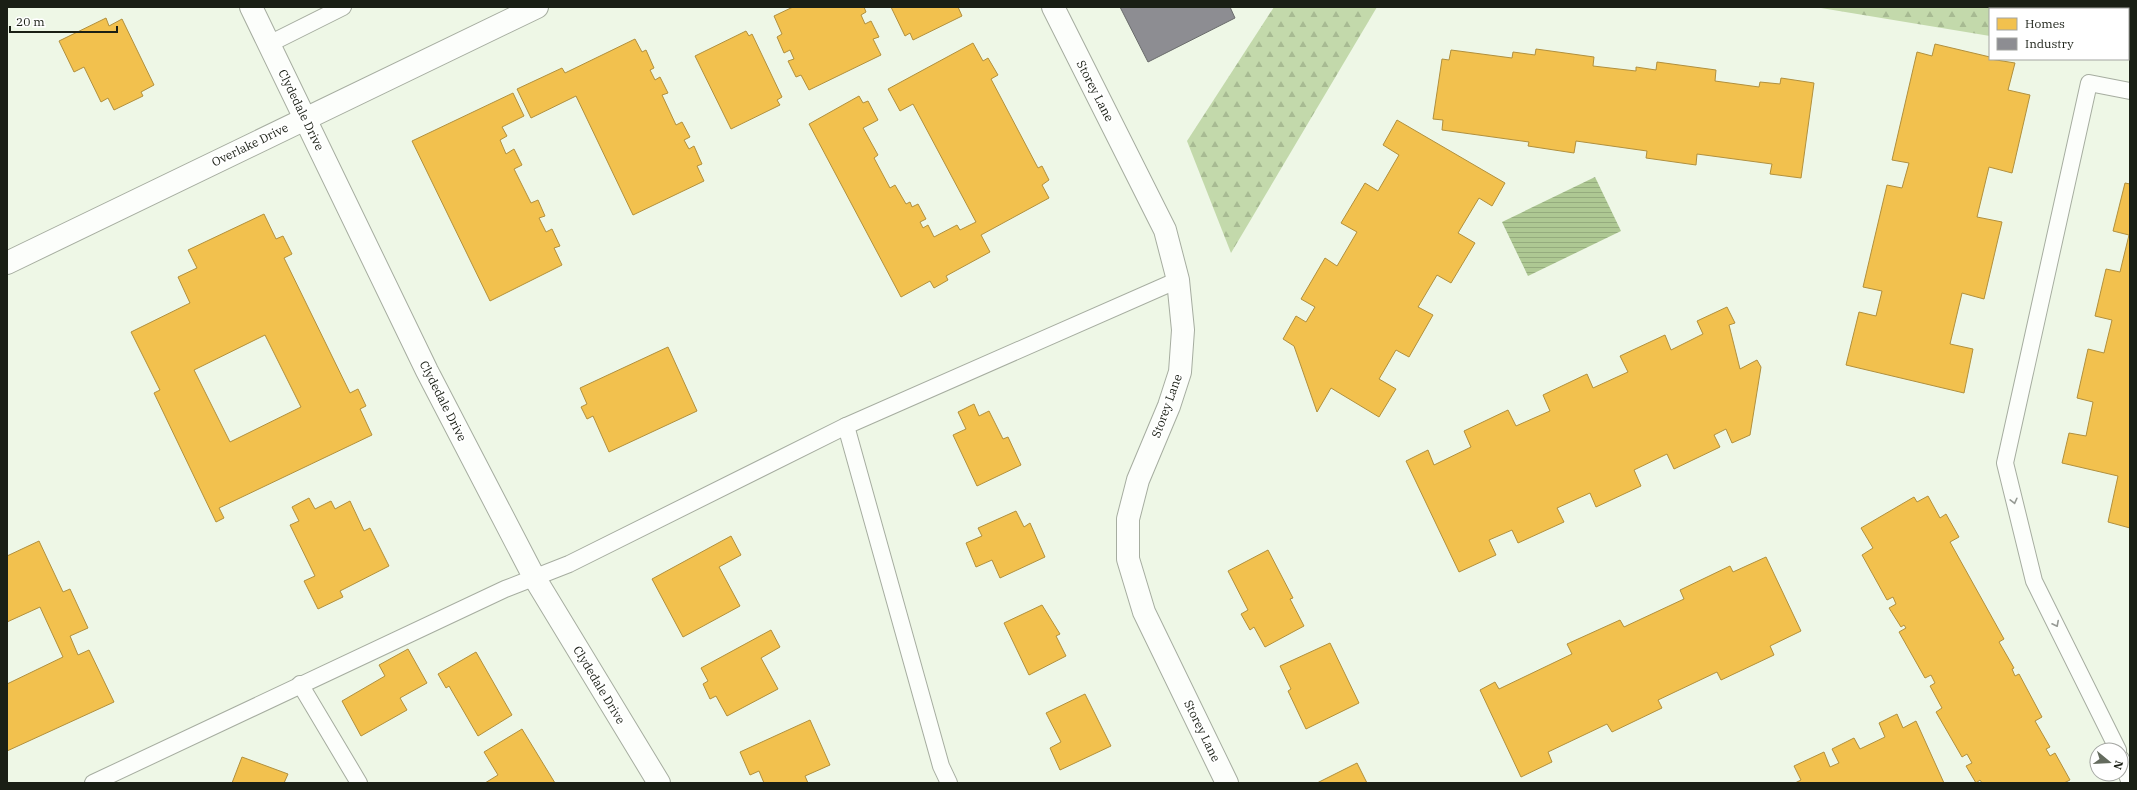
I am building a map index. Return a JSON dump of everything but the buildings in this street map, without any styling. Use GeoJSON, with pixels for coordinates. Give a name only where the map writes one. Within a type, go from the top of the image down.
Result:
{"type":"FeatureCollection","features":[{"type":"Feature","properties":{"kind":"street","name":"Clydedale Drive"},"geometry":{"type":"LineString","coordinates":[[251,7],[427,371],[534,577],[659,783]]}},
{"type":"Feature","properties":{"kind":"street","name":"Overlake Drive"},"geometry":{"type":"LineString","coordinates":[[7,262],[537,7]]}},
{"type":"Feature","properties":{"kind":"street","name":"Storey Lane"},"geometry":{"type":"LineString","coordinates":[[1053,7],[1165,230],[1178,280],[1183,330],[1180,372],[1169,406],[1138,480],[1128,519],[1128,559],[1144,612],[1227,783]]}},
{"type":"Feature","properties":{"kind":"lane"},"geometry":{"type":"LineString","coordinates":[[269,44],[343,7]]}},
{"type":"Feature","properties":{"kind":"lane"},"geometry":{"type":"LineString","coordinates":[[2114,742],[2034,581],[2005,463],[2088,83],[2130,91]]}},
{"type":"Feature","properties":{"kind":"lane"},"geometry":{"type":"LineString","coordinates":[[93,783],[300,684],[534,577],[569,564],[846,426],[1178,280]]}},
{"type":"Feature","properties":{"kind":"lane"},"geometry":{"type":"LineString","coordinates":[[846,426],[941,766],[950,783]]}},
{"type":"Feature","properties":{"kind":"lane"},"geometry":{"type":"LineString","coordinates":[[300,684],[359,783]]}},
{"type":"Feature","properties":{"kind":"green space"},"geometry":{"type":"Polygon","coordinates":[[[1274,7],[1377,7],[1231,253],[1187,141],[1274,7]]]}},
{"type":"Feature","properties":{"kind":"green space"},"geometry":{"type":"Polygon","coordinates":[[[1815,7],[2130,7],[2130,59],[2129,8],[1989,8],[1989,36],[1815,7]]]}},
{"type":"Feature","properties":{"kind":"shaded area"},"geometry":{"type":"Polygon","coordinates":[[[1595,177],[1621,231],[1528,276],[1502,222],[1595,177]]]}}]}
